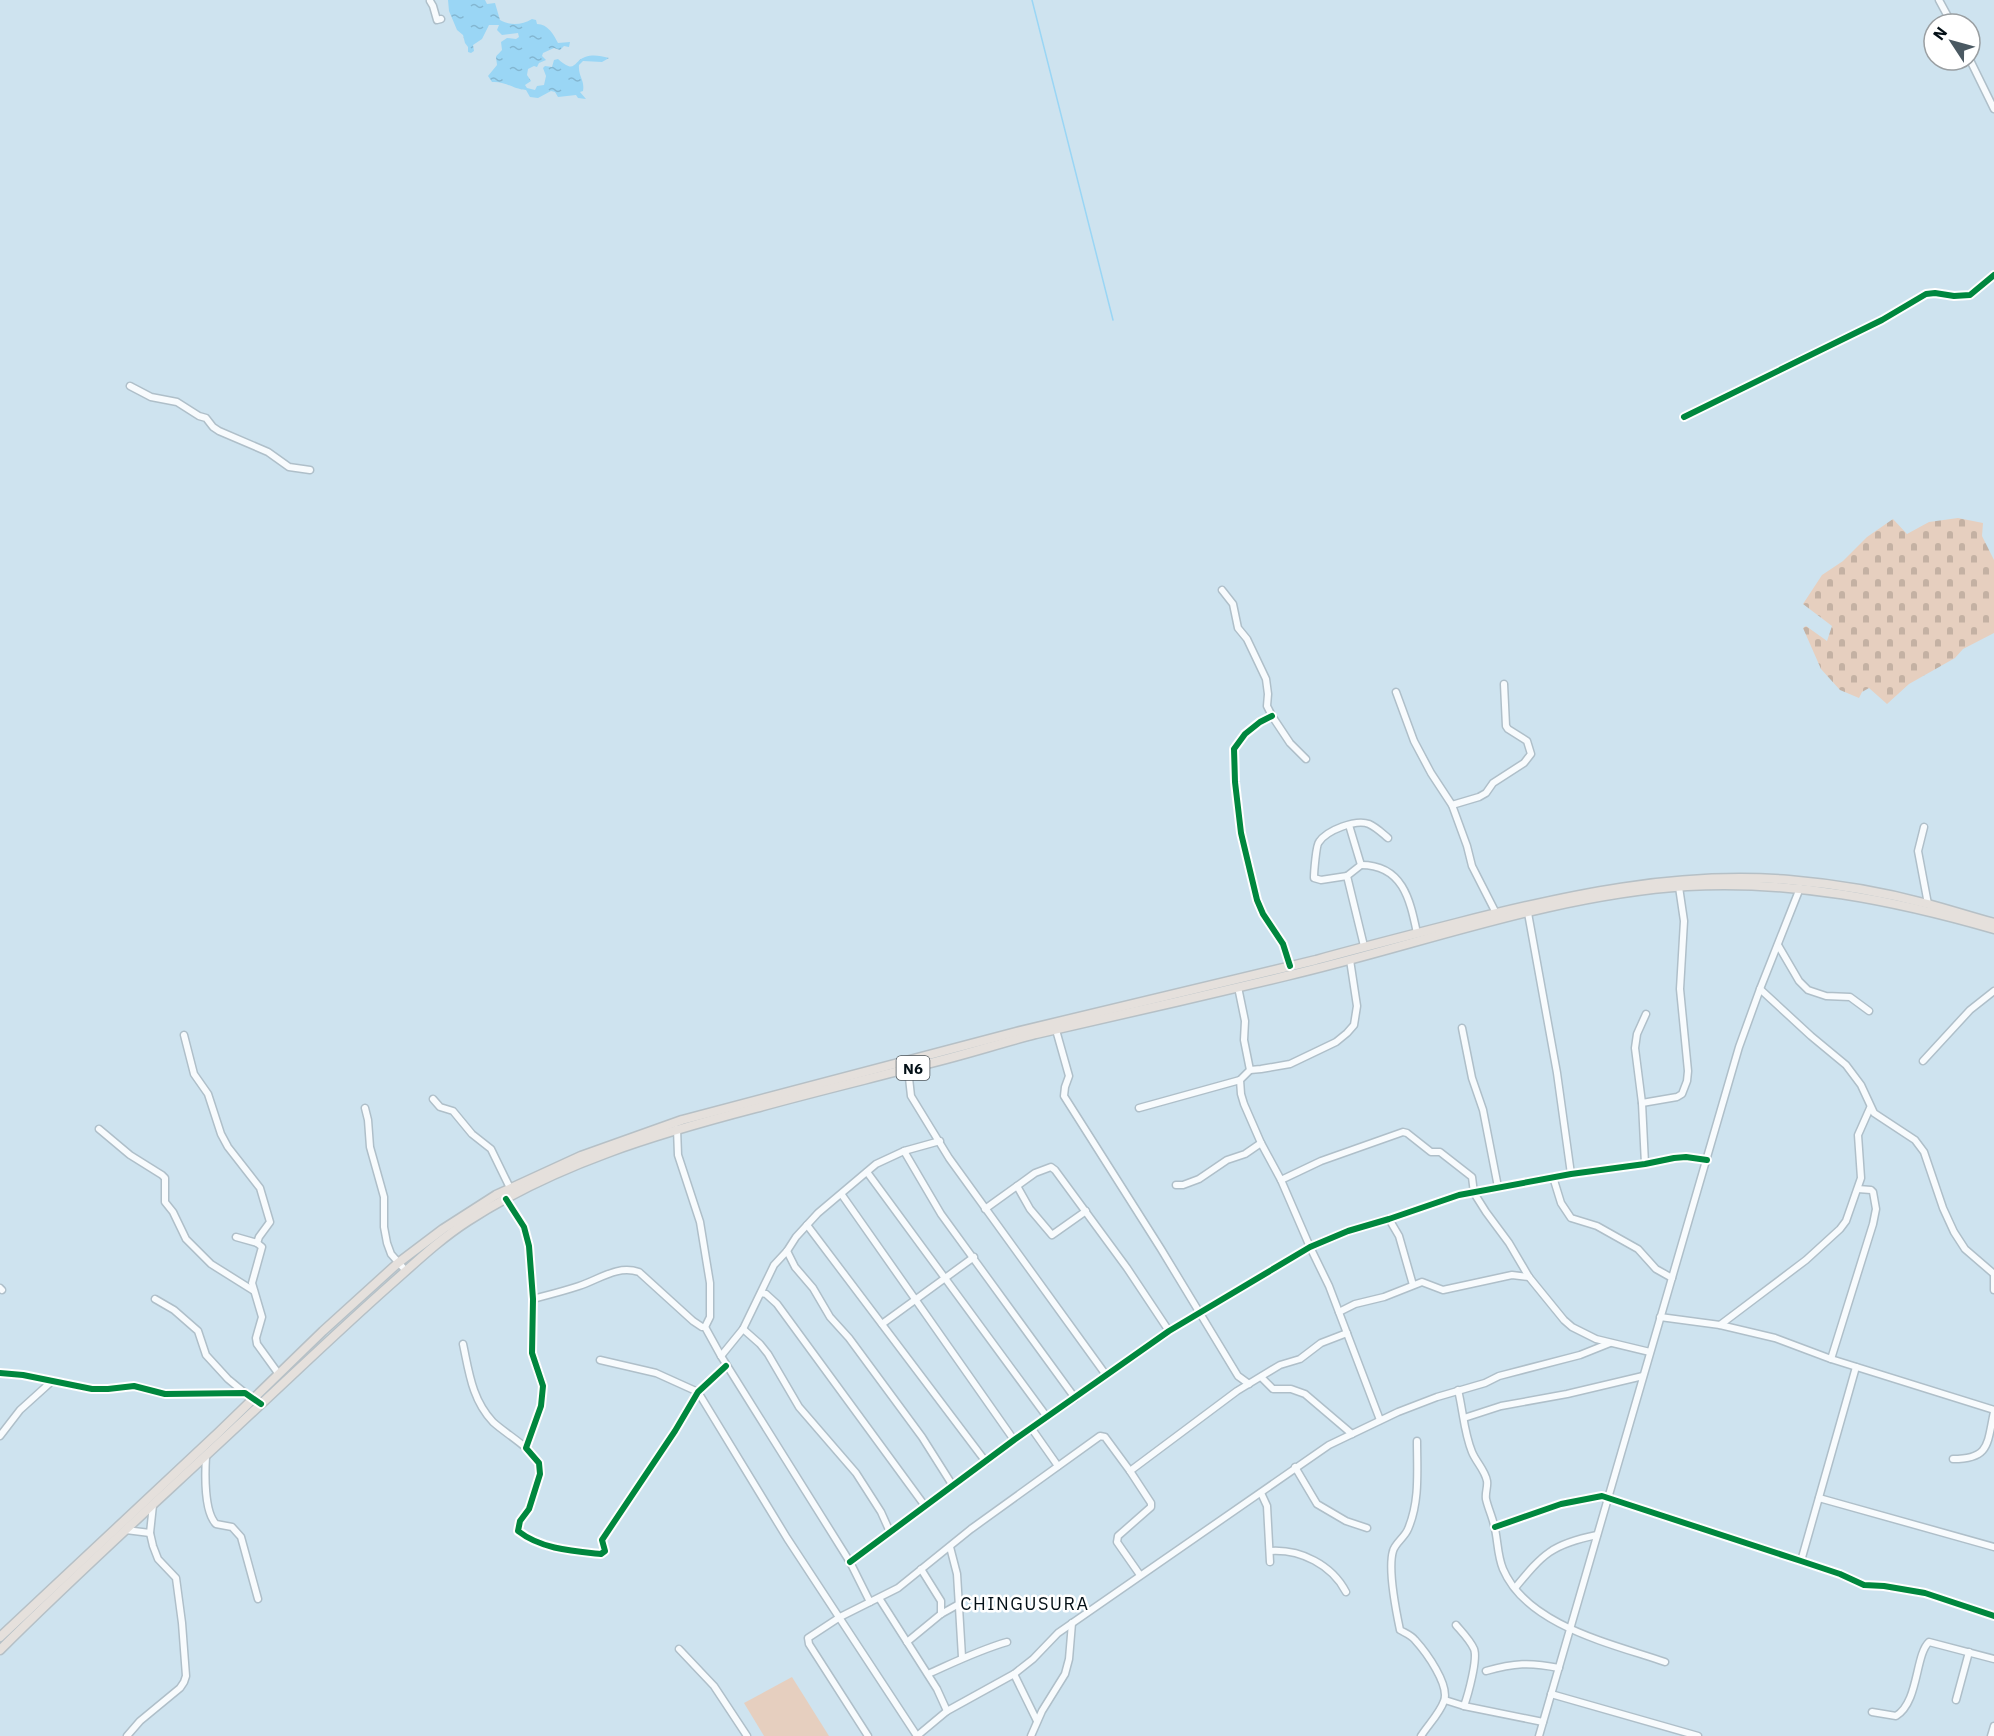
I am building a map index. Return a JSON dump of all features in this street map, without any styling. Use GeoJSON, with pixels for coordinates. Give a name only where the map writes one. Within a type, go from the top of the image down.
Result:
{"type":"FeatureCollection","features":[{"type":"Feature","properties":{"kind":"highway","name":"N6"},"geometry":{"type":"LineString","coordinates":[[0,1650],[406,1270],[469,1220],[506,1199],[584,1162],[677,1129],[787,1098],[1056,1030],[1350,960],[1579,894],[1681,880],[1742,878],[1791,880],[1888,895],[1994,922]]}},
{"type":"Feature","properties":{"kind":"highway","name":"N6"},"geometry":{"type":"LineString","coordinates":[[0,1637],[249,1396],[278,1373],[399,1263],[443,1229],[510,1188],[581,1156],[682,1120],[1016,1032],[1417,933],[1498,916],[1528,913],[1586,899],[1679,887],[1730,885],[1800,888],[1894,903],[1994,929]]}},
{"type":"Feature","properties":{"kind":"street"},"geometry":{"type":"LineString","coordinates":[[430,1],[437,20],[441,19]]}},
{"type":"Feature","properties":{"kind":"street"},"geometry":{"type":"LineString","coordinates":[[1976,72],[1994,109]]}},
{"type":"Feature","properties":{"kind":"street"},"geometry":{"type":"LineString","coordinates":[[1684,417],[1882,320],[1926,294],[1970,295],[1994,275]]}},
{"type":"Feature","properties":{"kind":"street"},"geometry":{"type":"LineString","coordinates":[[130,387],[151,397],[177,402],[206,418],[219,431],[268,452],[289,467],[310,470]]}},
{"type":"Feature","properties":{"kind":"street"},"geometry":{"type":"LineString","coordinates":[[1222,590],[1233,604],[1238,628],[1247,639],[1266,679],[1267,706],[1290,743],[1306,759]]}},
{"type":"Feature","properties":{"kind":"street"},"geometry":{"type":"LineString","coordinates":[[1452,806],[1486,793],[1492,783],[1524,763],[1531,754],[1527,741],[1506,726],[1504,684]]}},
{"type":"Feature","properties":{"kind":"street"},"geometry":{"type":"LineString","coordinates":[[1396,692],[1414,741],[1452,806],[1472,866],[1498,916]]}},
{"type":"Feature","properties":{"kind":"street"},"geometry":{"type":"LineString","coordinates":[[1272,716],[1245,734],[1234,749],[1234,782],[1241,833],[1257,900],[1263,914],[1283,944],[1290,966]]}},
{"type":"Feature","properties":{"kind":"street"},"geometry":{"type":"LineString","coordinates":[[1388,838],[1369,824],[1357,822],[1340,827],[1317,844],[1314,876],[1316,880],[1347,876],[1361,865],[1376,867],[1388,872],[1405,889],[1417,933]]}},
{"type":"Feature","properties":{"kind":"street"},"geometry":{"type":"LineString","coordinates":[[1349,825],[1361,865]]}},
{"type":"Feature","properties":{"kind":"street"},"geometry":{"type":"LineString","coordinates":[[1924,827],[1919,841],[1919,860],[1928,904]]}},
{"type":"Feature","properties":{"kind":"street"},"geometry":{"type":"LineString","coordinates":[[1347,876],[1364,946]]}},
{"type":"Feature","properties":{"kind":"street"},"geometry":{"type":"LineString","coordinates":[[1642,1103],[1677,1097],[1684,1091],[1687,1081],[1680,989],[1684,921],[1679,887]]}},
{"type":"Feature","properties":{"kind":"street"},"geometry":{"type":"LineString","coordinates":[[1539,1736],[1739,1047],[1800,888]]}},
{"type":"Feature","properties":{"kind":"street"},"geometry":{"type":"LineString","coordinates":[[1528,913],[1555,1062],[1570,1174]]}},
{"type":"Feature","properties":{"kind":"street"},"geometry":{"type":"LineString","coordinates":[[1778,945],[1799,981],[1808,990],[1826,996],[1850,997],[1869,1011]]}},
{"type":"Feature","properties":{"kind":"street"},"geometry":{"type":"LineString","coordinates":[[1138,1108],[1240,1080],[1250,1070],[1290,1064],[1310,1053],[1319,1051],[1347,1033],[1354,1025],[1357,1006],[1350,960]]}},
{"type":"Feature","properties":{"kind":"street"},"geometry":{"type":"LineString","coordinates":[[1238,987],[1245,1021],[1244,1040],[1250,1070]]}},
{"type":"Feature","properties":{"kind":"street"},"geometry":{"type":"LineString","coordinates":[[1760,989],[1810,1036],[1846,1065],[1861,1085],[1870,1108],[1881,1118],[1916,1140],[1924,1152],[1943,1208],[1954,1232],[1965,1249],[1994,1274],[1994,1290]]}},
{"type":"Feature","properties":{"kind":"street"},"geometry":{"type":"LineString","coordinates":[[1923,1061],[1975,1005],[1994,991]]}},
{"type":"Feature","properties":{"kind":"street"},"geometry":{"type":"LineString","coordinates":[[1645,1164],[1642,1103],[1635,1048],[1637,1034],[1646,1014]]}},
{"type":"Feature","properties":{"kind":"street"},"geometry":{"type":"LineString","coordinates":[[1462,1028],[1472,1078],[1483,1110],[1498,1187]]}},
{"type":"Feature","properties":{"kind":"street"},"geometry":{"type":"LineString","coordinates":[[1056,1030],[1069,1076],[1064,1096],[1238,1376],[1249,1384]]}},
{"type":"Feature","properties":{"kind":"street"},"geometry":{"type":"LineString","coordinates":[[184,1035],[194,1074],[208,1094],[221,1134],[260,1189],[270,1222],[257,1243]]}},
{"type":"Feature","properties":{"kind":"street"},"geometry":{"type":"LineString","coordinates":[[908,1069],[911,1096],[940,1141],[986,1209],[1106,1375]]}},
{"type":"Feature","properties":{"kind":"street"},"geometry":{"type":"LineString","coordinates":[[1240,1080],[1240,1094],[1339,1312],[1380,1420]]}},
{"type":"Feature","properties":{"kind":"street"},"geometry":{"type":"LineString","coordinates":[[433,1099],[440,1107],[453,1111],[472,1134],[491,1149],[510,1188]]}},
{"type":"Feature","properties":{"kind":"street"},"geometry":{"type":"LineString","coordinates":[[365,1108],[370,1147],[384,1197],[384,1227],[387,1244],[391,1254],[406,1270]]}},
{"type":"Feature","properties":{"kind":"street"},"geometry":{"type":"LineString","coordinates":[[1720,1325],[1806,1260],[1846,1221],[1862,1171],[1858,1135],[1870,1108]]}},
{"type":"Feature","properties":{"kind":"street"},"geometry":{"type":"LineString","coordinates":[[99,1129],[130,1155],[165,1178],[165,1202],[186,1239],[211,1264],[254,1291]]}},
{"type":"Feature","properties":{"kind":"street"},"geometry":{"type":"LineString","coordinates":[[677,1129],[678,1155],[700,1222],[710,1283],[710,1317],[705,1327]]}},
{"type":"Feature","properties":{"kind":"street"},"geometry":{"type":"LineString","coordinates":[[1281,1180],[1321,1161],[1403,1132],[1414,1137],[1431,1152],[1440,1152],[1472,1178],[1474,1193],[1509,1243],[1529,1277],[1564,1320],[1583,1333],[1611,1343],[1650,1352]]}},
{"type":"Feature","properties":{"kind":"street"},"geometry":{"type":"LineString","coordinates":[[720,1356],[743,1329],[770,1271],[818,1213],[876,1164],[904,1151],[940,1141]]}},
{"type":"Feature","properties":{"kind":"street"},"geometry":{"type":"LineString","coordinates":[[1176,1185],[1183,1185],[1198,1179],[1227,1160],[1245,1154],[1261,1143]]}},
{"type":"Feature","properties":{"kind":"street"},"geometry":{"type":"LineString","coordinates":[[904,1151],[941,1214],[1075,1398]]}},
{"type":"Feature","properties":{"kind":"street"},"geometry":{"type":"LineString","coordinates":[[850,1562],[1014,1440],[1169,1331],[1310,1247],[1347,1231],[1389,1220],[1446,1199],[1498,1187],[1686,1157],[1707,1160]]}},
{"type":"Feature","properties":{"kind":"street"},"geometry":{"type":"LineString","coordinates":[[986,1209],[1035,1173],[1051,1167],[1086,1211],[1169,1331]]}},
{"type":"Feature","properties":{"kind":"street"},"geometry":{"type":"LineString","coordinates":[[867,1172],[1047,1417]]}},
{"type":"Feature","properties":{"kind":"street"},"geometry":{"type":"LineString","coordinates":[[1553,1177],[1562,1203],[1571,1218],[1597,1226],[1638,1249],[1656,1269],[1672,1278]]}},
{"type":"Feature","properties":{"kind":"street"},"geometry":{"type":"LineString","coordinates":[[1017,1186],[1030,1209],[1052,1234],[1086,1211]]}},
{"type":"Feature","properties":{"kind":"street"},"geometry":{"type":"LineString","coordinates":[[1831,1359],[1869,1240],[1876,1209],[1873,1192],[1858,1189]]}},
{"type":"Feature","properties":{"kind":"street"},"geometry":{"type":"LineString","coordinates":[[842,1195],[1014,1440]]}},
{"type":"Feature","properties":{"kind":"street"},"geometry":{"type":"LineString","coordinates":[[506,1199],[524,1227],[529,1246],[532,1353],[543,1386],[536,1421],[526,1448]]}},
{"type":"Feature","properties":{"kind":"street"},"geometry":{"type":"LineString","coordinates":[[1389,1220],[1399,1236],[1413,1285]]}},
{"type":"Feature","properties":{"kind":"street"},"geometry":{"type":"LineString","coordinates":[[807,1225],[986,1462]]}},
{"type":"Feature","properties":{"kind":"street"},"geometry":{"type":"LineString","coordinates":[[236,1237],[257,1243],[262,1247],[253,1274],[254,1291],[262,1317],[257,1330],[257,1344],[278,1373]]}},
{"type":"Feature","properties":{"kind":"street"},"geometry":{"type":"LineString","coordinates":[[787,1251],[795,1267],[813,1288],[830,1317],[849,1338],[922,1437],[953,1486]]}},
{"type":"Feature","properties":{"kind":"street"},"geometry":{"type":"LineString","coordinates":[[882,1324],[974,1257]]}},
{"type":"Feature","properties":{"kind":"street"},"geometry":{"type":"LineString","coordinates":[[532,1299],[583,1285],[619,1270],[631,1270],[639,1272],[693,1321],[705,1327],[726,1366],[850,1562],[870,1602]]}},
{"type":"Feature","properties":{"kind":"street"},"geometry":{"type":"LineString","coordinates":[[1339,1312],[1355,1304],[1384,1297],[1425,1282],[1443,1290],[1512,1275],[1529,1277]]}},
{"type":"Feature","properties":{"kind":"street"},"geometry":{"type":"LineString","coordinates":[[761,1293],[766,1294],[777,1304],[925,1506]]}},
{"type":"Feature","properties":{"kind":"street"},"geometry":{"type":"LineString","coordinates":[[155,1299],[174,1310],[198,1331],[206,1355],[228,1379],[261,1404]]}},
{"type":"Feature","properties":{"kind":"street"},"geometry":{"type":"LineString","coordinates":[[1660,1317],[1720,1325],[1774,1338],[1831,1359],[1994,1411],[1983,1452],[1975,1457],[1953,1459]]}},
{"type":"Feature","properties":{"kind":"street"},"geometry":{"type":"LineString","coordinates":[[743,1329],[768,1354],[800,1407],[856,1473],[881,1512],[890,1532]]}},
{"type":"Feature","properties":{"kind":"street"},"geometry":{"type":"LineString","coordinates":[[1130,1471],[1237,1391],[1280,1365],[1300,1359],[1321,1343],[1347,1333]]}},
{"type":"Feature","properties":{"kind":"street"},"geometry":{"type":"LineString","coordinates":[[600,1360],[656,1373],[698,1392],[767,1506],[917,1736],[947,1711],[1014,1674],[1033,1659],[1052,1638],[1072,1623],[1262,1493],[1320,1450],[1380,1420],[1458,1390],[1611,1343]]}},
{"type":"Feature","properties":{"kind":"street"},"geometry":{"type":"LineString","coordinates":[[463,1344],[469,1375],[478,1403],[493,1422],[526,1448],[539,1463],[540,1474],[529,1509],[520,1521],[518,1531],[527,1538],[552,1547],[567,1551],[601,1554],[605,1551],[602,1540],[675,1431],[698,1392],[726,1366]]}},
{"type":"Feature","properties":{"kind":"street"},"geometry":{"type":"LineString","coordinates":[[1801,1561],[1857,1367]]}},
{"type":"Feature","properties":{"kind":"street"},"geometry":{"type":"LineString","coordinates":[[0,1373],[23,1375],[92,1389],[139,1386],[165,1394],[249,1396]]}},
{"type":"Feature","properties":{"kind":"street"},"geometry":{"type":"LineString","coordinates":[[1237,1391],[1238,1376]]}},
{"type":"Feature","properties":{"kind":"street"},"geometry":{"type":"LineString","coordinates":[[1464,1418],[1501,1406],[1567,1394],[1643,1376]]}},
{"type":"Feature","properties":{"kind":"street"},"geometry":{"type":"LineString","coordinates":[[1261,1377],[1273,1389],[1291,1389],[1305,1394],[1352,1434]]}},
{"type":"Feature","properties":{"kind":"street"},"geometry":{"type":"LineString","coordinates":[[0,1436],[20,1410],[51,1382]]}},
{"type":"Feature","properties":{"kind":"street"},"geometry":{"type":"LineString","coordinates":[[1458,1390],[1472,1452],[1488,1484],[1486,1497],[1495,1527],[1502,1568],[1509,1581],[1528,1602],[1570,1629],[1665,1662]]}},
{"type":"Feature","properties":{"kind":"street"},"geometry":{"type":"LineString","coordinates":[[1032,1429],[1058,1466]]}},
{"type":"Feature","properties":{"kind":"street"},"geometry":{"type":"LineString","coordinates":[[868,1736],[809,1644],[808,1638],[840,1617],[898,1588],[971,1529],[1103,1436],[1151,1503],[1151,1507],[1118,1536],[1117,1542],[1140,1575]]}},
{"type":"Feature","properties":{"kind":"street"},"geometry":{"type":"LineString","coordinates":[[1417,1442],[1418,1482],[1415,1504],[1407,1533],[1392,1552],[1395,1604],[1400,1630],[1414,1637],[1434,1666],[1444,1686],[1445,1700],[1421,1736]]}},
{"type":"Feature","properties":{"kind":"street"},"geometry":{"type":"LineString","coordinates":[[206,1456],[205,1476],[210,1516],[216,1524],[232,1527],[241,1537],[258,1599]]}},
{"type":"Feature","properties":{"kind":"street"},"geometry":{"type":"LineString","coordinates":[[1295,1467],[1317,1504],[1346,1521],[1367,1528]]}},
{"type":"Feature","properties":{"kind":"street"},"geometry":{"type":"LineString","coordinates":[[1262,1493],[1267,1506],[1270,1562]]}},
{"type":"Feature","properties":{"kind":"street"},"geometry":{"type":"LineString","coordinates":[[1495,1527],[1561,1504],[1596,1496],[1608,1498],[1840,1574],[1864,1585],[1925,1593],[1994,1616]]}},
{"type":"Feature","properties":{"kind":"street"},"geometry":{"type":"LineString","coordinates":[[1819,1498],[1994,1547]]}},
{"type":"Feature","properties":{"kind":"street"},"geometry":{"type":"LineString","coordinates":[[127,1736],[140,1721],[180,1688],[186,1676],[183,1623],[176,1578],[158,1559],[150,1533],[153,1505]]}},
{"type":"Feature","properties":{"kind":"street"},"geometry":{"type":"LineString","coordinates":[[126,1530],[150,1533]]}},
{"type":"Feature","properties":{"kind":"street"},"geometry":{"type":"LineString","coordinates":[[1515,1588],[1543,1556],[1568,1543],[1597,1535]]}},
{"type":"Feature","properties":{"kind":"street"},"geometry":{"type":"LineString","coordinates":[[950,1547],[957,1574],[962,1657]]}},
{"type":"Feature","properties":{"kind":"street"},"geometry":{"type":"LineString","coordinates":[[1270,1551],[1287,1550],[1309,1557],[1338,1577],[1346,1592]]}},
{"type":"Feature","properties":{"kind":"street"},"geometry":{"type":"LineString","coordinates":[[921,1569],[940,1601],[941,1614]]}},
{"type":"Feature","properties":{"kind":"street"},"geometry":{"type":"LineString","coordinates":[[879,1598],[928,1674],[947,1711]]}},
{"type":"Feature","properties":{"kind":"street"},"geometry":{"type":"LineString","coordinates":[[907,1641],[941,1614],[958,1604]]}},
{"type":"Feature","properties":{"kind":"street"},"geometry":{"type":"LineString","coordinates":[[1031,1736],[1037,1721],[1065,1674],[1069,1659],[1072,1623]]}},
{"type":"Feature","properties":{"kind":"street"},"geometry":{"type":"LineString","coordinates":[[1456,1625],[1473,1647],[1475,1654],[1464,1706]]}},
{"type":"Feature","properties":{"kind":"street"},"geometry":{"type":"LineString","coordinates":[[928,1674],[962,1657],[1007,1642]]}},
{"type":"Feature","properties":{"kind":"street"},"geometry":{"type":"LineString","coordinates":[[1872,1713],[1896,1716],[1905,1708],[1926,1644],[1929,1642],[1994,1659]]}},
{"type":"Feature","properties":{"kind":"street"},"geometry":{"type":"LineString","coordinates":[[679,1649],[714,1686],[747,1736]]}},
{"type":"Feature","properties":{"kind":"street"},"geometry":{"type":"LineString","coordinates":[[1956,1700],[1969,1652]]}},
{"type":"Feature","properties":{"kind":"street"},"geometry":{"type":"LineString","coordinates":[[1486,1671],[1524,1663],[1559,1668]]}},
{"type":"Feature","properties":{"kind":"street"},"geometry":{"type":"LineString","coordinates":[[1014,1674],[1037,1721]]}},
{"type":"Feature","properties":{"kind":"street"},"geometry":{"type":"LineString","coordinates":[[1551,1694],[1693,1735]]}},
{"type":"Feature","properties":{"kind":"street"},"geometry":{"type":"LineString","coordinates":[[1445,1700],[1544,1722]]}},
{"type":"Feature","properties":{"kind":"street"},"geometry":{"type":"LineString","coordinates":[[1991,1736],[1994,1726]]}},
{"type":"Feature","properties":{"kind":"green space"},"geometry":{"type":"Polygon","coordinates":[[[1958,518],[1983,523],[1982,536],[1994,560],[1994,633],[1963,649],[1955,658],[1909,684],[1887,704],[1869,688],[1862,692],[1859,698],[1840,690],[1821,669],[1803,628],[1806,626],[1827,641],[1832,626],[1803,604],[1822,575],[1843,561],[1867,537],[1893,519],[1907,534],[1929,522],[1958,518]]]}},
{"type":"Feature","properties":{"kind":"green space"},"geometry":{"type":"Polygon","coordinates":[[[792,1677],[829,1736],[764,1736],[744,1703],[792,1677]]]}},
{"type":"Feature","properties":{"kind":"water"},"geometry":{"type":"Polygon","coordinates":[[[448,0],[485,0],[487,4],[495,3],[500,20],[516,24],[536,20],[537,24],[550,30],[558,43],[570,42],[569,47],[564,46],[560,50],[554,48],[543,53],[542,56],[546,60],[539,63],[537,67],[528,69],[527,75],[531,81],[525,85],[527,88],[535,90],[537,86],[544,85],[546,76],[543,68],[552,67],[554,60],[558,59],[568,66],[574,66],[588,56],[609,58],[602,62],[583,61],[579,65],[583,87],[583,91],[580,92],[586,99],[578,98],[576,95],[558,97],[555,92],[551,91],[538,98],[530,97],[526,90],[492,82],[488,76],[497,65],[496,57],[502,50],[501,42],[507,38],[516,39],[519,37],[518,33],[502,35],[497,30],[499,25],[489,25],[482,39],[473,45],[474,51],[468,52],[463,35],[457,30],[449,11],[448,0]]]}},
{"type":"Feature","properties":{"kind":"waterway"},"geometry":{"type":"LineString","coordinates":[[1032,0],[1113,320]]}},
{"type":"Feature","properties":{"kind":"cycle path"},"geometry":{"type":"LineString","coordinates":[[1684,417],[1882,320],[1926,294],[1970,295],[1994,275]]}},
{"type":"Feature","properties":{"kind":"cycle path"},"geometry":{"type":"LineString","coordinates":[[1272,716],[1245,734],[1234,749],[1235,782],[1241,833],[1257,900],[1263,914],[1283,944],[1290,966]]}},
{"type":"Feature","properties":{"kind":"cycle path"},"geometry":{"type":"LineString","coordinates":[[850,1562],[1014,1440],[1169,1331],[1310,1247],[1348,1231],[1459,1195],[1674,1158],[1707,1160]]}},
{"type":"Feature","properties":{"kind":"cycle path"},"geometry":{"type":"LineString","coordinates":[[506,1199],[524,1227],[529,1246],[533,1299],[532,1353],[543,1386],[541,1406],[526,1448],[539,1463],[540,1474],[529,1509],[520,1521],[518,1531],[537,1542],[557,1548],[601,1554],[605,1551],[602,1540],[675,1431],[698,1392],[726,1366]]}},
{"type":"Feature","properties":{"kind":"cycle path"},"geometry":{"type":"LineString","coordinates":[[0,1373],[23,1375],[92,1389],[134,1386],[165,1394],[245,1393],[261,1404]]}},
{"type":"Feature","properties":{"kind":"cycle path"},"geometry":{"type":"LineString","coordinates":[[1495,1527],[1561,1504],[1602,1496],[1840,1574],[1864,1585],[1925,1593],[1994,1616]]}},
{"type":"Feature","properties":{"kind":"district","name":"CHINGUSURA"},"geometry":{"type":"Point","coordinates":[1025,1603]}}]}
